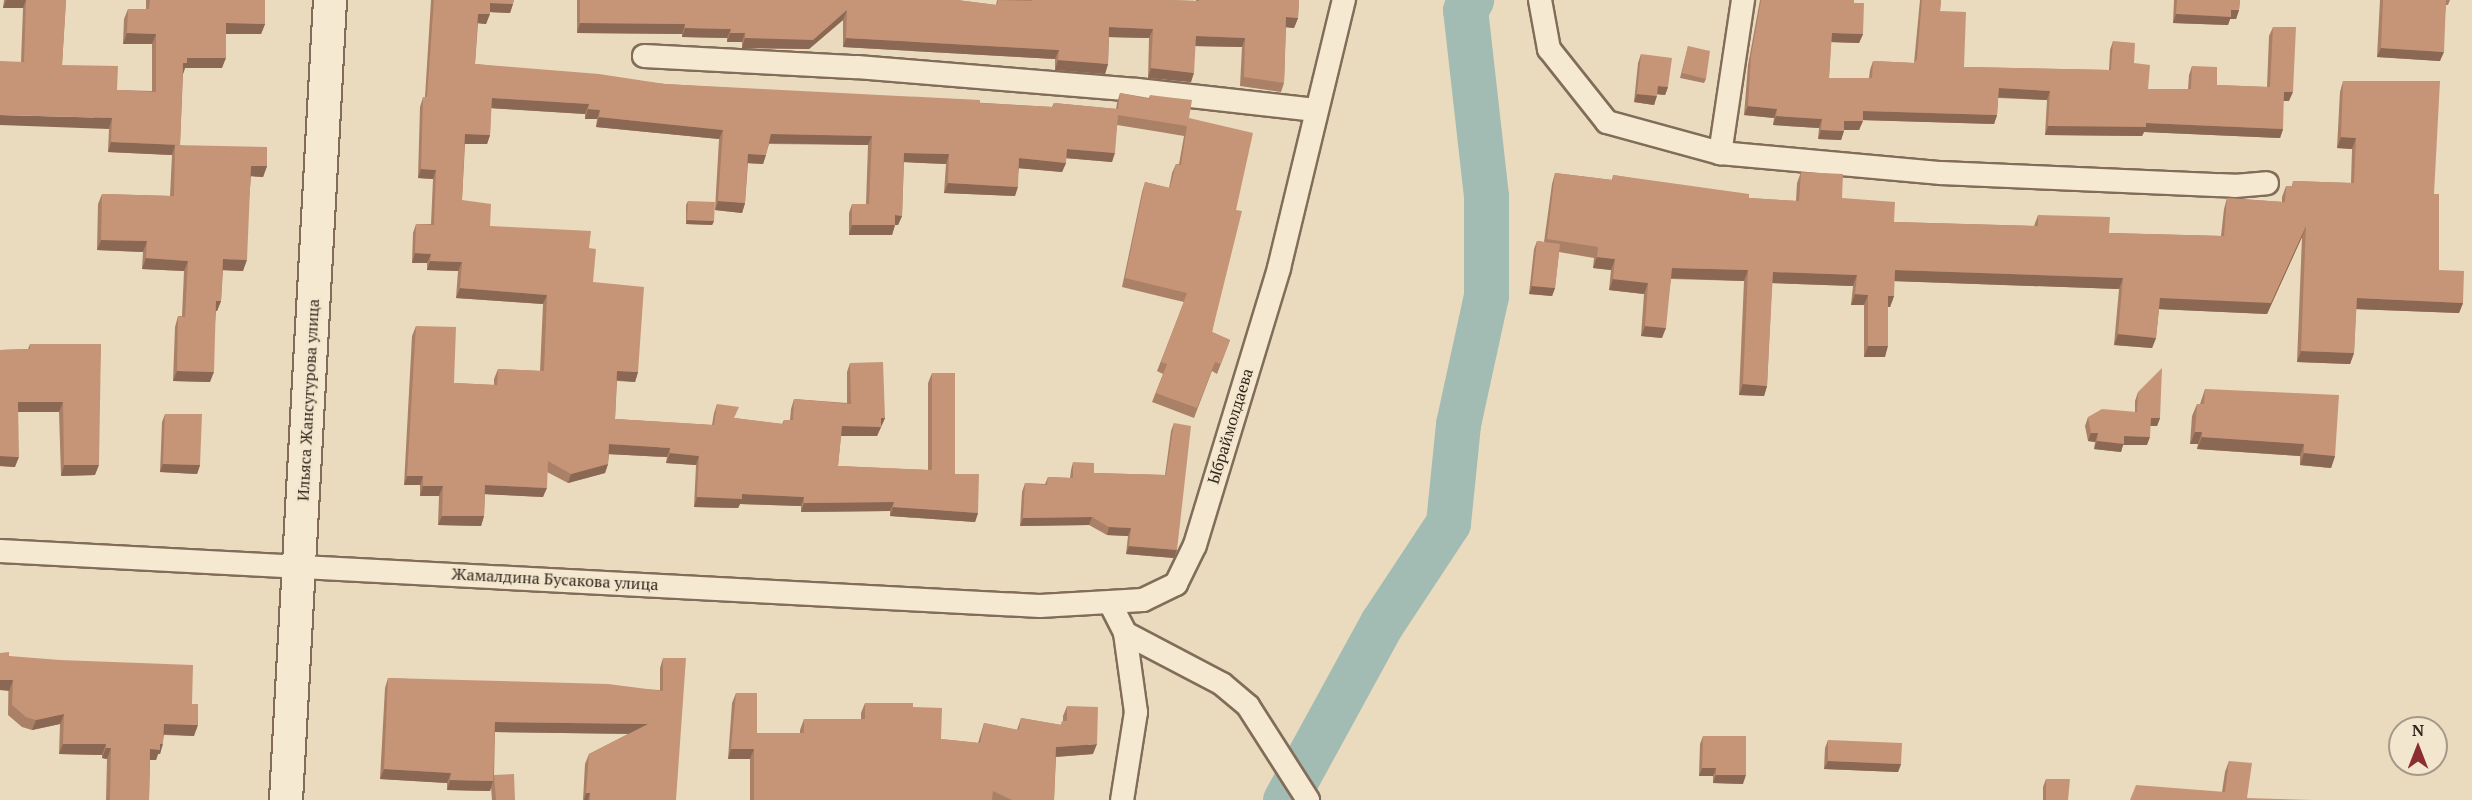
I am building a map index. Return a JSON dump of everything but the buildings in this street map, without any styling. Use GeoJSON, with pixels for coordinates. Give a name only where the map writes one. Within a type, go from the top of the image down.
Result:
{"type":"FeatureCollection","features":[{"type":"Feature","properties":{"kind":"street","name":"Ильяса Жансугурова улица"},"geometry":{"type":"LineString","coordinates":[[286,800],[330,0]]}},
{"type":"Feature","properties":{"kind":"street","name":"Ыбраймолдаева"},"geometry":{"type":"LineString","coordinates":[[1110,603],[1143,600],[1162,592],[1176,584],[1186,566],[1280,268],[1316,110],[1337,38],[1344,0]]}},
{"type":"Feature","properties":{"kind":"street"},"geometry":{"type":"LineString","coordinates":[[1540,0],[1549,49],[1607,122],[1720,153],[1941,173],[2235,186],[2267,183]]}},
{"type":"Feature","properties":{"kind":"street"},"geometry":{"type":"LineString","coordinates":[[1720,153],[1743,0]]}},
{"type":"Feature","properties":{"kind":"street"},"geometry":{"type":"LineString","coordinates":[[644,56],[857,67],[1137,90],[1316,110]]}},
{"type":"Feature","properties":{"kind":"street","name":"Жамалдина Бусакова улица"},"geometry":{"type":"LineString","coordinates":[[0,551],[299,565],[1040,606],[1110,603]]}},
{"type":"Feature","properties":{"kind":"street"},"geometry":{"type":"LineString","coordinates":[[1110,603],[1125,633],[1136,712],[1122,800]]}},
{"type":"Feature","properties":{"kind":"street"},"geometry":{"type":"LineString","coordinates":[[1125,633],[1222,684],[1248,705],[1308,800]]}},
{"type":"Feature","properties":{"kind":"waterway"},"geometry":{"type":"LineString","coordinates":[[1285,800],[1382,623],[1448,523],[1458,424],[1486,296],[1486,196],[1465,10],[1471,0]]}}]}
